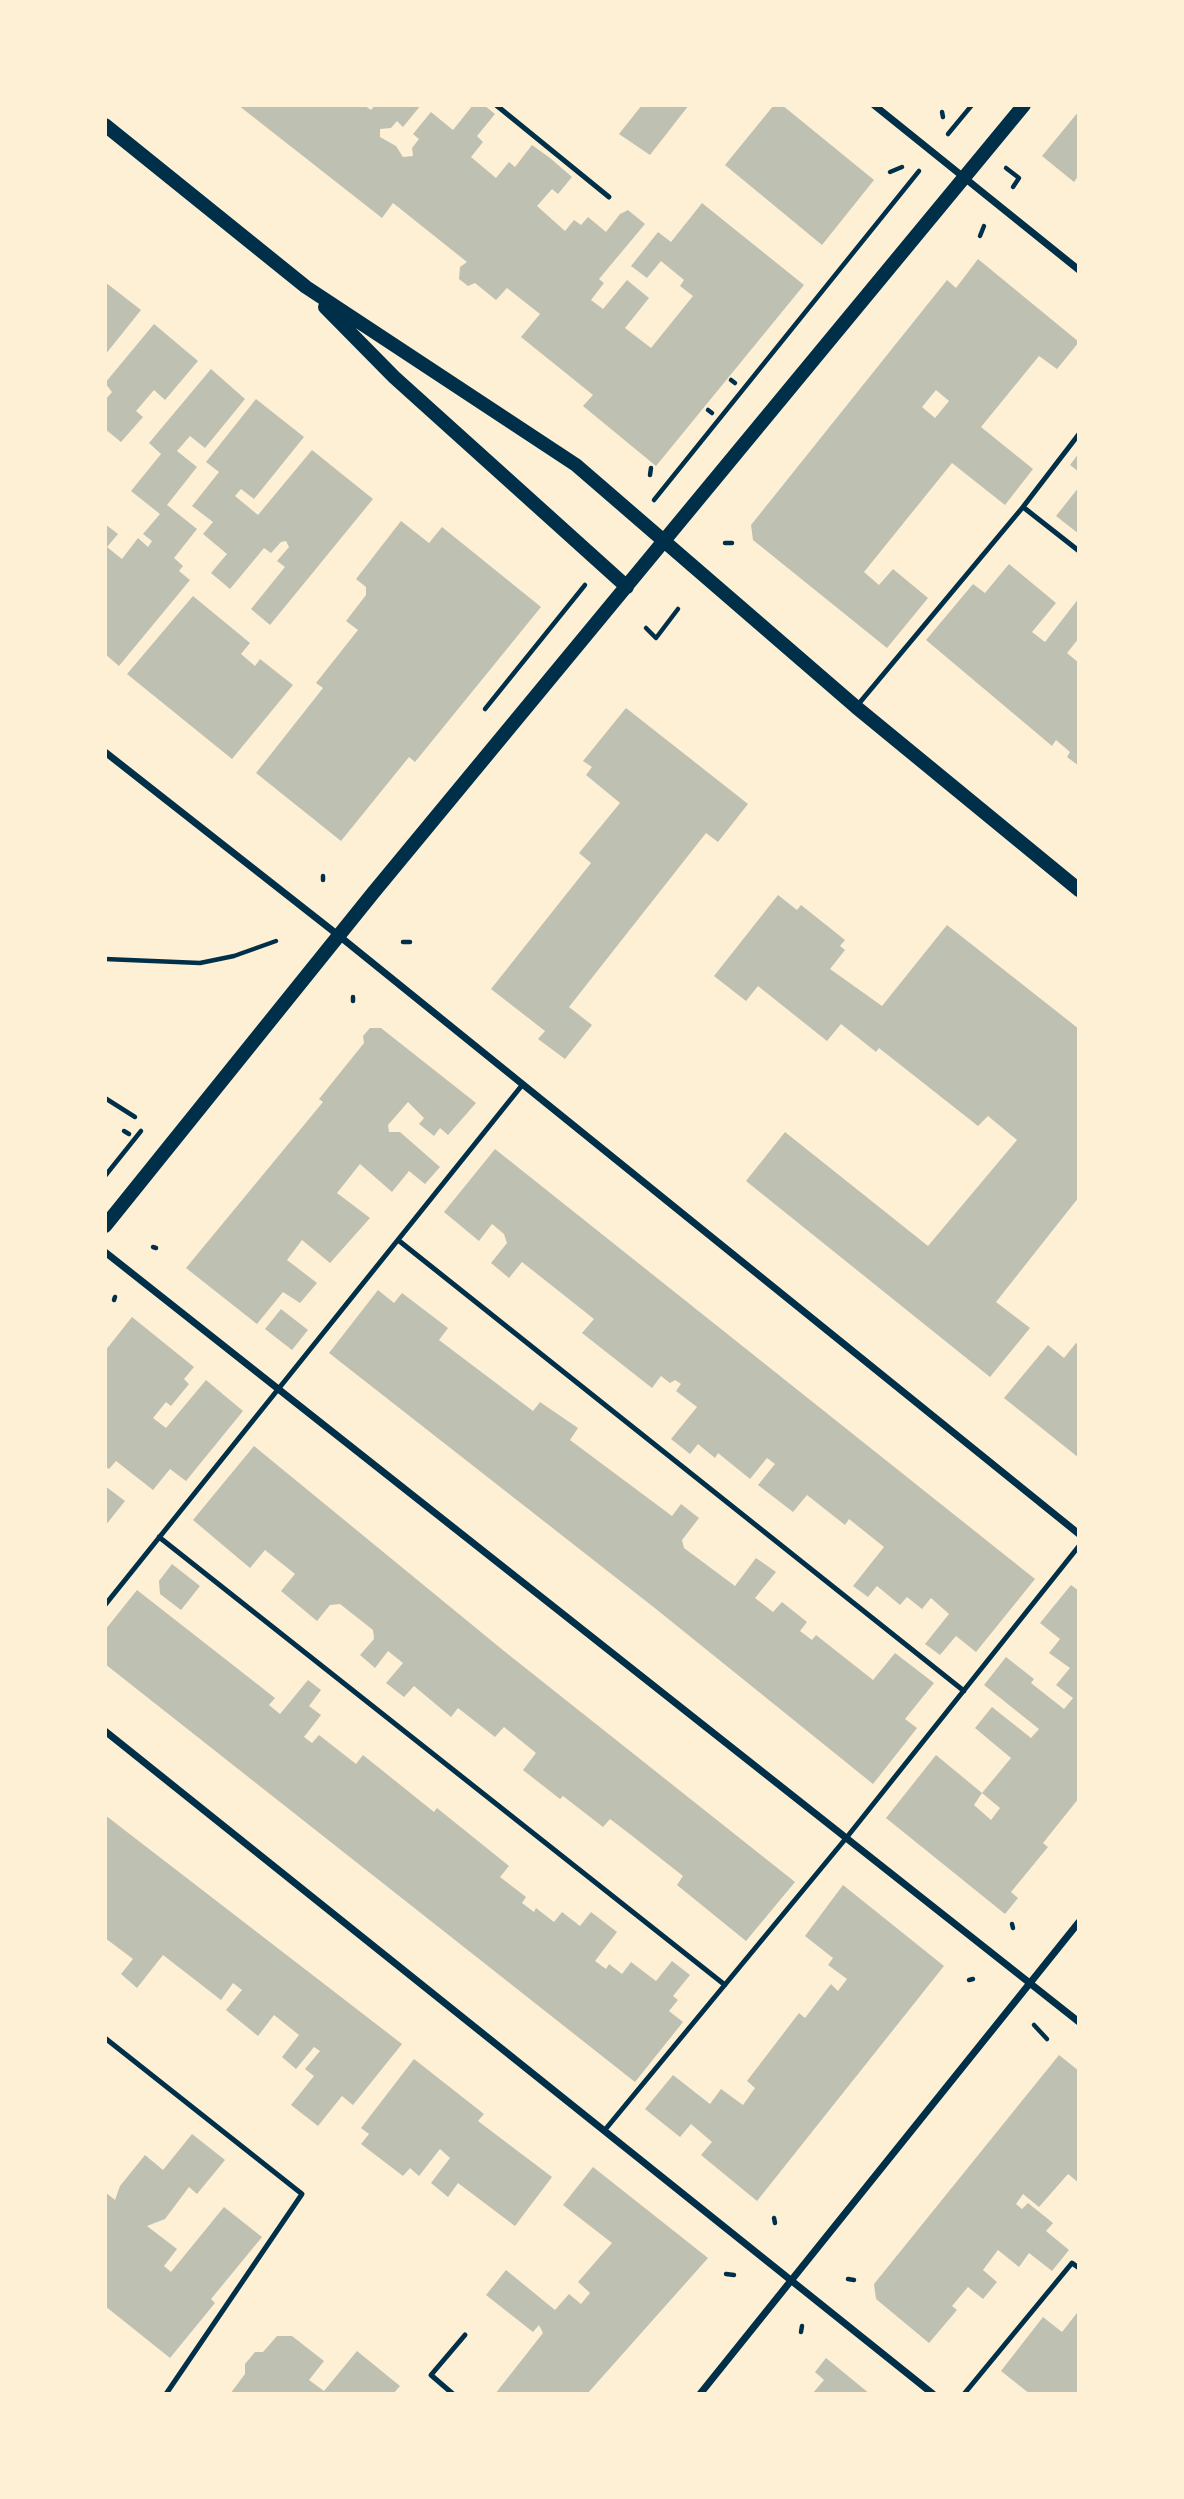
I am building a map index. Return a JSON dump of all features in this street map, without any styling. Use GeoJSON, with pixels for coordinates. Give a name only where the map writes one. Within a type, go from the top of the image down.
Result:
{"type":"FeatureCollection","features":[{"type":"Feature","properties":{"kind":"main road"},"geometry":{"type":"LineString","coordinates":[[105,1226],[338,935],[1024,105]]}},
{"type":"Feature","properties":{"kind":"main road"},"geometry":{"type":"LineString","coordinates":[[105,125],[306,287],[576,465],[856,707],[1079,890]]}},
{"type":"Feature","properties":{"kind":"main road"},"geometry":{"type":"LineString","coordinates":[[306,287],[394,377],[627,587]]}},
{"type":"Feature","properties":{"kind":"street"},"geometry":{"type":"LineString","coordinates":[[874,105],[1079,270]]}},
{"type":"Feature","properties":{"kind":"street"},"geometry":{"type":"LineString","coordinates":[[105,752],[338,935],[1079,1534]]}},
{"type":"Feature","properties":{"kind":"street"},"geometry":{"type":"LineString","coordinates":[[105,1252],[1079,2022]]}},
{"type":"Feature","properties":{"kind":"street"},"geometry":{"type":"LineString","coordinates":[[105,1731],[933,2394]]}},
{"type":"Feature","properties":{"kind":"street"},"geometry":{"type":"LineString","coordinates":[[700,2394],[1079,1922]]}},
{"type":"Feature","properties":{"kind":"lane"},"geometry":{"type":"LineString","coordinates":[[496,105],[610,197]]}},
{"type":"Feature","properties":{"kind":"lane"},"geometry":{"type":"LineString","coordinates":[[856,707],[1023,507],[1079,434]]}},
{"type":"Feature","properties":{"kind":"lane"},"geometry":{"type":"LineString","coordinates":[[1023,507],[1079,551]]}},
{"type":"Feature","properties":{"kind":"lane"},"geometry":{"type":"LineString","coordinates":[[105,1605],[523,1084]]}},
{"type":"Feature","properties":{"kind":"lane"},"geometry":{"type":"LineString","coordinates":[[398,1240],[964,1691]]}},
{"type":"Feature","properties":{"kind":"lane"},"geometry":{"type":"LineString","coordinates":[[159,1537],[725,1985]]}},
{"type":"Feature","properties":{"kind":"lane"},"geometry":{"type":"LineString","coordinates":[[604,2132],[848,1837],[1079,1546]]}},
{"type":"Feature","properties":{"kind":"lane"},"geometry":{"type":"LineString","coordinates":[[105,2038],[302,2194],[166,2394]]}},
{"type":"Feature","properties":{"kind":"lane"},"geometry":{"type":"LineString","coordinates":[[964,2394],[1072,2263],[1079,2268]]}},
{"type":"Feature","properties":{"kind":"lane"},"geometry":{"type":"LineString","coordinates":[[453,2394],[431,2375],[465,2335]]}},
{"type":"Feature","properties":{"kind":"path"},"geometry":{"type":"LineString","coordinates":[[639,518],[972,105]]}},
{"type":"Feature","properties":{"kind":"path"},"geometry":{"type":"LineString","coordinates":[[890,172],[902,167]]}},
{"type":"Feature","properties":{"kind":"path"},"geometry":{"type":"LineString","coordinates":[[1005,168],[1018,178],[1009,192]]}},
{"type":"Feature","properties":{"kind":"path"},"geometry":{"type":"LineString","coordinates":[[980,236],[985,225]]}},
{"type":"Feature","properties":{"kind":"path"},"geometry":{"type":"LineString","coordinates":[[650,475],[651,468]]}},
{"type":"Feature","properties":{"kind":"path"},"geometry":{"type":"LineString","coordinates":[[725,543],[732,543]]}},
{"type":"Feature","properties":{"kind":"path"},"geometry":{"type":"LineString","coordinates":[[481,713],[602,565]]}},
{"type":"Feature","properties":{"kind":"path"},"geometry":{"type":"LineString","coordinates":[[646,628],[656,638],[678,608]]}},
{"type":"Feature","properties":{"kind":"path"},"geometry":{"type":"LineString","coordinates":[[105,959],[200,963],[234,956],[276,941]]}},
{"type":"Feature","properties":{"kind":"path"},"geometry":{"type":"LineString","coordinates":[[403,942],[410,942]]}},
{"type":"Feature","properties":{"kind":"path"},"geometry":{"type":"LineString","coordinates":[[105,1098],[135,1117]]}},
{"type":"Feature","properties":{"kind":"path"},"geometry":{"type":"LineString","coordinates":[[105,1176],[143,1129]]}},
{"type":"Feature","properties":{"kind":"path"},"geometry":{"type":"LineString","coordinates":[[1034,2025],[1047,2039]]}},
{"type":"Feature","properties":{"kind":"path"},"geometry":{"type":"LineString","coordinates":[[726,2274],[734,2275]]}},
{"type":"Feature","properties":{"kind":"building"},"geometry":{"type":"Polygon","coordinates":[[[238,105],[364,105],[371,110],[375,105],[421,105],[403,127],[397,121],[391,128],[380,129],[380,137],[396,146],[403,157],[413,156],[412,148],[419,139],[413,134],[431,112],[453,130],[473,105],[484,105],[495,114],[477,136],[483,142],[471,157],[496,178],[509,162],[515,167],[532,145],[550,158],[572,177],[558,194],[552,189],[537,206],[565,231],[574,220],[581,225],[588,217],[606,232],[620,214],[628,210],[645,224],[599,279],[604,283],[591,300],[603,309],[627,280],[649,298],[625,328],[651,348],[693,296],[680,286],[684,280],[661,261],[647,278],[631,266],[658,232],[671,242],[702,203],[804,285],[656,466],[583,406],[593,395],[521,337],[540,314],[507,288],[496,300],[475,283],[468,286],[459,279],[460,267],[467,262],[393,203],[382,218],[238,105]]]}},
{"type":"Feature","properties":{"kind":"building"},"geometry":{"type":"Polygon","coordinates":[[[642,105],[689,105],[650,155],[619,134],[642,105]]]}},
{"type":"Feature","properties":{"kind":"building"},"geometry":{"type":"Polygon","coordinates":[[[774,105],[782,105],[874,180],[822,245],[725,165],[774,105]]]}},
{"type":"Feature","properties":{"kind":"building"},"geometry":{"type":"Polygon","coordinates":[[[1079,111],[1079,175],[1074,182],[1042,156],[1079,111]]]}},
{"type":"Feature","properties":{"kind":"building"},"geometry":{"type":"Polygon","coordinates":[[[978,259],[1079,342],[1057,369],[1039,356],[981,427],[1033,469],[1005,505],[952,463],[864,572],[879,585],[893,569],[928,598],[887,648],[753,540],[751,525],[947,280],[956,288],[978,259]],[[936,390],[922,407],[935,418],[949,401],[936,390]]]}},
{"type":"Feature","properties":{"kind":"building"},"geometry":{"type":"Polygon","coordinates":[[[105,282],[141,310],[105,355],[105,282]]]}},
{"type":"Feature","properties":{"kind":"building"},"geometry":{"type":"Polygon","coordinates":[[[154,324],[198,361],[165,400],[154,390],[136,411],[143,417],[121,442],[105,429],[105,400],[112,392],[105,383],[154,324]]]}},
{"type":"Feature","properties":{"kind":"building"},"geometry":{"type":"Polygon","coordinates":[[[211,369],[245,399],[205,448],[190,436],[177,451],[197,467],[167,505],[197,529],[174,558],[183,566],[179,571],[190,580],[119,666],[105,654],[105,524],[118,534],[107,547],[122,559],[138,538],[148,547],[152,541],[143,534],[160,514],[131,491],[161,454],[149,443],[211,369]]]}},
{"type":"Feature","properties":{"kind":"building"},"geometry":{"type":"Polygon","coordinates":[[[256,399],[304,437],[254,499],[241,489],[235,496],[258,515],[312,450],[373,499],[270,625],[251,609],[285,567],[277,561],[289,547],[286,541],[281,542],[271,553],[264,548],[230,589],[211,573],[227,554],[203,534],[213,522],[192,506],[219,472],[206,462],[256,399]]]}},
{"type":"Feature","properties":{"kind":"building"},"geometry":{"type":"Polygon","coordinates":[[[1079,453],[1079,472],[1070,465],[1079,453]]]}},
{"type":"Feature","properties":{"kind":"building"},"geometry":{"type":"Polygon","coordinates":[[[1079,487],[1079,534],[1056,516],[1079,487]]]}},
{"type":"Feature","properties":{"kind":"building"},"geometry":{"type":"Polygon","coordinates":[[[401,521],[429,543],[442,527],[541,607],[415,762],[409,757],[341,841],[256,773],[323,688],[316,683],[358,630],[346,621],[366,595],[366,587],[356,579],[401,521]]]}},
{"type":"Feature","properties":{"kind":"building"},"geometry":{"type":"Polygon","coordinates":[[[1009,564],[1056,603],[1032,632],[1045,642],[1079,598],[1079,638],[1067,653],[1079,663],[1079,766],[1067,757],[1070,752],[1056,740],[1052,746],[926,640],[973,584],[985,593],[1009,564]]]}},
{"type":"Feature","properties":{"kind":"building"},"geometry":{"type":"Polygon","coordinates":[[[193,596],[250,643],[241,654],[255,666],[260,659],[293,685],[232,759],[127,674],[193,596]]]}},
{"type":"Feature","properties":{"kind":"building"},"geometry":{"type":"Polygon","coordinates":[[[626,708],[748,804],[718,842],[706,833],[569,1007],[592,1025],[565,1059],[538,1039],[545,1031],[491,989],[591,863],[579,853],[620,803],[586,775],[592,767],[583,761],[626,708]]]}},
{"type":"Feature","properties":{"kind":"building"},"geometry":{"type":"Polygon","coordinates":[[[778,895],[797,910],[801,905],[845,940],[840,946],[845,950],[830,969],[882,1006],[947,925],[1079,1029],[1079,1197],[996,1302],[1030,1328],[990,1377],[746,1181],[785,1132],[928,1246],[1017,1140],[988,1116],[978,1126],[879,1048],[876,1052],[841,1024],[827,1041],[758,986],[746,1001],[714,976],[778,895]]]}},
{"type":"Feature","properties":{"kind":"building"},"geometry":{"type":"Polygon","coordinates":[[[370,1028],[381,1028],[476,1103],[448,1135],[440,1128],[434,1136],[419,1124],[424,1118],[408,1102],[388,1125],[389,1132],[400,1132],[440,1167],[425,1184],[409,1171],[392,1192],[360,1164],[337,1193],[370,1218],[330,1263],[302,1240],[287,1260],[317,1283],[300,1303],[283,1292],[257,1324],[186,1268],[323,1102],[319,1099],[364,1043],[363,1036],[370,1028]]]}},
{"type":"Feature","properties":{"kind":"building"},"geometry":{"type":"Polygon","coordinates":[[[495,1149],[1035,1579],[976,1652],[956,1636],[940,1655],[925,1644],[949,1614],[931,1598],[922,1609],[907,1597],[900,1605],[877,1586],[868,1597],[853,1586],[884,1547],[849,1519],[845,1525],[807,1495],[793,1512],[758,1485],[775,1464],[767,1458],[750,1479],[718,1453],[715,1458],[698,1444],[690,1454],[671,1439],[697,1407],[676,1391],[681,1384],[675,1380],[670,1383],[661,1376],[652,1388],[582,1333],[594,1319],[522,1262],[509,1278],[491,1263],[507,1243],[504,1234],[492,1224],[479,1241],[444,1212],[495,1149]]]}},
{"type":"Feature","properties":{"kind":"building"},"geometry":{"type":"Polygon","coordinates":[[[378,1290],[394,1303],[402,1293],[448,1328],[439,1340],[533,1411],[540,1402],[578,1428],[570,1440],[672,1516],[681,1504],[699,1518],[682,1540],[684,1548],[735,1586],[756,1558],[776,1572],[755,1598],[773,1612],[782,1602],[807,1622],[800,1631],[812,1640],[816,1635],[873,1680],[895,1653],[934,1683],[905,1719],[917,1728],[873,1784],[656,1609],[329,1353],[378,1290]]]}},
{"type":"Feature","properties":{"kind":"building"},"geometry":{"type":"Polygon","coordinates":[[[281,1309],[308,1330],[292,1350],[265,1329],[281,1309]]]}},
{"type":"Feature","properties":{"kind":"building"},"geometry":{"type":"Polygon","coordinates":[[[132,1317],[194,1367],[184,1379],[189,1384],[171,1406],[166,1402],[153,1418],[166,1428],[206,1380],[243,1411],[186,1481],[170,1469],[153,1490],[116,1461],[109,1469],[105,1466],[105,1351],[132,1317]]]}},
{"type":"Feature","properties":{"kind":"building"},"geometry":{"type":"Polygon","coordinates":[[[1076,1343],[1079,1345],[1079,1458],[1004,1398],[1048,1345],[1064,1358],[1076,1343]]]}},
{"type":"Feature","properties":{"kind":"building"},"geometry":{"type":"Polygon","coordinates":[[[254,1446],[504,1651],[795,1882],[746,1941],[677,1885],[683,1876],[631,1835],[610,1819],[603,1827],[563,1796],[560,1799],[523,1770],[536,1753],[504,1727],[495,1737],[458,1708],[451,1717],[414,1686],[404,1697],[386,1683],[403,1663],[388,1651],[375,1668],[360,1655],[374,1639],[373,1630],[340,1604],[330,1605],[317,1621],[281,1591],[295,1574],[265,1550],[250,1568],[193,1520],[254,1446]]]}},
{"type":"Feature","properties":{"kind":"building"},"geometry":{"type":"Polygon","coordinates":[[[105,1486],[125,1501],[105,1526],[105,1486]]]}},
{"type":"Feature","properties":{"kind":"building"},"geometry":{"type":"Polygon","coordinates":[[[172,1564],[200,1586],[181,1610],[160,1594],[159,1581],[172,1564]]]}},
{"type":"Feature","properties":{"kind":"building"},"geometry":{"type":"Polygon","coordinates":[[[1071,1585],[1079,1591],[1079,1798],[1043,1843],[1048,1847],[1011,1892],[1018,1898],[1005,1914],[886,1818],[936,1755],[982,1793],[1011,1758],[975,1728],[992,1707],[1031,1738],[1039,1729],[984,1685],[1006,1657],[1034,1679],[1031,1683],[1064,1709],[1073,1698],[1056,1685],[1070,1668],[1049,1653],[1060,1639],[1040,1623],[1071,1585]],[[982,1793],[974,1805],[991,1820],[1000,1808],[982,1793]]]}},
{"type":"Feature","properties":{"kind":"building"},"geometry":{"type":"Polygon","coordinates":[[[137,1590],[275,1698],[269,1705],[280,1714],[308,1680],[321,1690],[309,1706],[321,1715],[304,1737],[312,1743],[319,1735],[356,1764],[363,1755],[434,1812],[437,1808],[509,1866],[500,1877],[526,1897],[522,1903],[534,1912],[536,1908],[554,1922],[562,1912],[580,1926],[591,1912],[617,1932],[595,1961],[606,1969],[609,1964],[622,1974],[631,1962],[656,1981],[672,1961],[690,1975],[673,1996],[678,2000],[669,2011],[683,2022],[635,2082],[105,1664],[105,1630],[137,1590]]]}},
{"type":"Feature","properties":{"kind":"building"},"geometry":{"type":"Polygon","coordinates":[[[105,1815],[402,2044],[353,2105],[342,2096],[318,2126],[291,2105],[314,2076],[305,2069],[320,2051],[314,2047],[296,2069],[282,2057],[299,2035],[274,2015],[258,2036],[226,2010],[242,1990],[233,1983],[221,2000],[163,1955],[137,1988],[121,1974],[133,1959],[105,1938],[105,1815]]]}},
{"type":"Feature","properties":{"kind":"building"},"geometry":{"type":"Polygon","coordinates":[[[843,1885],[944,1966],[757,2201],[701,2155],[712,2142],[691,2124],[680,2137],[645,2109],[673,2075],[710,2104],[721,2089],[743,2105],[755,2088],[747,2081],[799,2013],[805,2018],[831,1984],[838,1991],[847,1979],[828,1965],[833,1958],[805,1936],[843,1885]]]}},
{"type":"Feature","properties":{"kind":"building"},"geometry":{"type":"Polygon","coordinates":[[[1059,2055],[1079,2071],[1079,2183],[1068,2174],[1039,2207],[1023,2194],[1016,2204],[1022,2209],[1028,2203],[1053,2223],[1046,2231],[1069,2250],[1052,2271],[1029,2253],[1019,2267],[998,2250],[983,2270],[997,2282],[983,2299],[968,2287],[952,2306],[957,2310],[929,2343],[876,2299],[874,2284],[1059,2055]]]}},
{"type":"Feature","properties":{"kind":"building"},"geometry":{"type":"Polygon","coordinates":[[[414,2059],[484,2114],[478,2121],[552,2177],[515,2226],[458,2183],[448,2197],[431,2183],[450,2158],[440,2149],[419,2176],[410,2168],[403,2176],[361,2144],[369,2134],[361,2128],[414,2059]]]}},
{"type":"Feature","properties":{"kind":"building"},"geometry":{"type":"Polygon","coordinates":[[[192,2134],[225,2160],[197,2194],[189,2187],[165,2219],[147,2226],[177,2249],[164,2266],[171,2272],[224,2207],[262,2237],[211,2299],[215,2303],[170,2358],[105,2306],[105,2192],[115,2200],[120,2186],[145,2155],[163,2170],[192,2134]]]}},
{"type":"Feature","properties":{"kind":"building"},"geometry":{"type":"Polygon","coordinates":[[[593,2167],[708,2258],[587,2394],[495,2394],[543,2333],[539,2325],[533,2332],[486,2295],[506,2270],[555,2310],[569,2294],[581,2304],[590,2293],[578,2282],[612,2243],[563,2205],[593,2167]]]}},
{"type":"Feature","properties":{"kind":"building"},"geometry":{"type":"Polygon","coordinates":[[[1077,2313],[1079,2394],[1030,2394],[1001,2371],[1043,2317],[1062,2332],[1077,2313]]]}},
{"type":"Feature","properties":{"kind":"building"},"geometry":{"type":"Polygon","coordinates":[[[277,2336],[292,2336],[324,2361],[309,2380],[324,2391],[357,2351],[400,2386],[393,2394],[230,2394],[245,2374],[245,2364],[255,2352],[263,2352],[277,2336]]]}},
{"type":"Feature","properties":{"kind":"building"},"geometry":{"type":"Polygon","coordinates":[[[826,2358],[870,2394],[812,2394],[824,2380],[815,2372],[826,2358]]]}}]}
